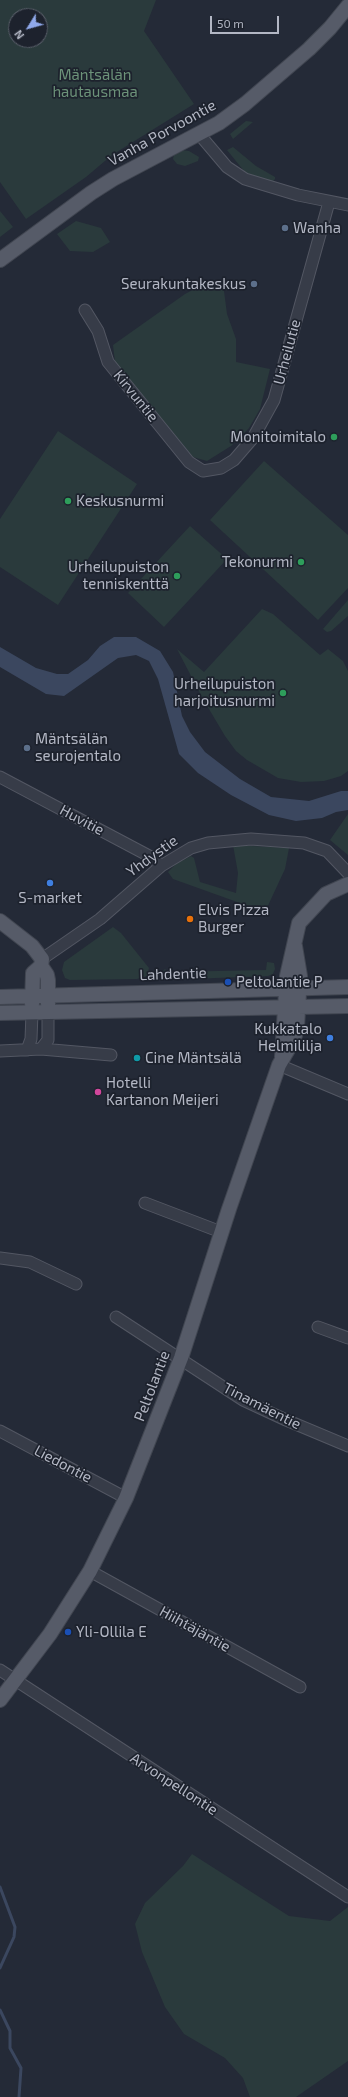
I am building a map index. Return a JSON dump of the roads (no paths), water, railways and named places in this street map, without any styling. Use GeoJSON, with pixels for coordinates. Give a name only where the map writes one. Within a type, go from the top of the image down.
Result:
{"type":"FeatureCollection","features":[{"type":"Feature","properties":{"kind":"main road","name":"Vanha Porvoontie"},"geometry":{"type":"LineString","coordinates":[[0,260],[91,193],[113,179],[219,123],[274,79],[320,38],[348,6]]}},
{"type":"Feature","properties":{"kind":"main road","name":"Peltolantie"},"geometry":{"type":"LineString","coordinates":[[280,1062],[286,988],[300,923],[305,915],[326,894],[348,884]]}},
{"type":"Feature","properties":{"kind":"main road"},"geometry":{"type":"LineString","coordinates":[[0,921],[32,946],[42,962],[47,975],[48,1012]]}},
{"type":"Feature","properties":{"kind":"main road","name":"Peltolantie"},"geometry":{"type":"LineString","coordinates":[[0,1700],[50,1634],[90,1571],[126,1498],[181,1358],[221,1232],[280,1062],[294,1039],[300,1007],[300,976],[294,946]]}},
{"type":"Feature","properties":{"kind":"main road","name":"Yhdystie"},"geometry":{"type":"LineString","coordinates":[[32,1013],[33,974],[42,962]]}},
{"type":"Feature","properties":{"kind":"main road","name":"Lahdentie"},"geometry":{"type":"LineString","coordinates":[[0,997],[348,987]]}},
{"type":"Feature","properties":{"kind":"main road"},"geometry":{"type":"LineString","coordinates":[[0,1013],[284,1006],[348,1006]]}},
{"type":"Feature","properties":{"kind":"street"},"geometry":{"type":"LineString","coordinates":[[198,134],[227,167],[245,180],[278,190],[348,205]]}},
{"type":"Feature","properties":{"kind":"street","name":"Urheilutie"},"geometry":{"type":"LineString","coordinates":[[203,471],[221,468],[234,460],[253,438],[272,404],[329,202]]}},
{"type":"Feature","properties":{"kind":"street","name":"Kirvuntie"},"geometry":{"type":"LineString","coordinates":[[85,310],[98,331],[108,362],[189,462],[203,471]]}},
{"type":"Feature","properties":{"kind":"street","name":"Huvitie"},"geometry":{"type":"LineString","coordinates":[[0,777],[153,858],[162,866]]}},
{"type":"Feature","properties":{"kind":"street","name":"Yhdystie"},"geometry":{"type":"LineString","coordinates":[[42,962],[100,919],[162,866],[191,848],[208,843],[251,840],[315,846],[327,851],[348,873]]}},
{"type":"Feature","properties":{"kind":"street"},"geometry":{"type":"LineString","coordinates":[[41,1049],[48,1040],[48,1012]]}},
{"type":"Feature","properties":{"kind":"street"},"geometry":{"type":"LineString","coordinates":[[27,1050],[31,1039],[32,1013]]}},
{"type":"Feature","properties":{"kind":"street"},"geometry":{"type":"LineString","coordinates":[[0,1051],[41,1049],[111,1055]]}},
{"type":"Feature","properties":{"kind":"street"},"geometry":{"type":"LineString","coordinates":[[280,1062],[348,1094]]}},
{"type":"Feature","properties":{"kind":"street"},"geometry":{"type":"LineString","coordinates":[[145,1203],[221,1232]]}},
{"type":"Feature","properties":{"kind":"street"},"geometry":{"type":"LineString","coordinates":[[0,1258],[30,1262],[76,1284]]}},
{"type":"Feature","properties":{"kind":"street","name":"Tinamäentie"},"geometry":{"type":"LineString","coordinates":[[116,1317],[181,1358],[242,1400],[348,1446]]}},
{"type":"Feature","properties":{"kind":"street"},"geometry":{"type":"LineString","coordinates":[[318,1327],[348,1338]]}},
{"type":"Feature","properties":{"kind":"street","name":"Liedontie"},"geometry":{"type":"LineString","coordinates":[[0,1431],[126,1498]]}},
{"type":"Feature","properties":{"kind":"street","name":"Hiihtäjäntie"},"geometry":{"type":"LineString","coordinates":[[90,1571],[300,1687]]}},
{"type":"Feature","properties":{"kind":"street","name":"Arvonpellontie"},"geometry":{"type":"LineString","coordinates":[[0,1670],[348,1897]]}},
{"type":"Feature","properties":{"kind":"water"},"geometry":{"type":"Polygon","coordinates":[[[114,637],[136,637],[160,651],[173,672],[182,716],[190,732],[205,752],[240,779],[271,797],[309,801],[341,791],[348,791],[348,810],[336,812],[322,818],[296,821],[269,815],[231,795],[198,773],[179,754],[158,679],[149,661],[136,655],[118,658],[64,696],[46,694],[0,667],[0,647],[36,668],[57,674],[68,674],[88,660],[100,646],[114,637]]]}},
{"type":"Feature","properties":{"kind":"waterway"},"geometry":{"type":"LineString","coordinates":[[0,1887],[15,1927],[14,1937],[0,1968]]}},
{"type":"Feature","properties":{"kind":"waterway"},"geometry":{"type":"LineString","coordinates":[[0,2010],[10,2031],[10,2048],[21,2068],[19,2097]]}},
{"type":"Feature","properties":{"kind":"place","name":"Wanha"},"geometry":{"type":"Point","coordinates":[285,228]}},
{"type":"Feature","properties":{"kind":"place","name":"Seurakuntakeskus"},"geometry":{"type":"Point","coordinates":[254,284]}},
{"type":"Feature","properties":{"kind":"place","name":"Monitoimitalo"},"geometry":{"type":"Point","coordinates":[334,437]}},
{"type":"Feature","properties":{"kind":"place","name":"Keskusnurmi"},"geometry":{"type":"Point","coordinates":[68,501]}},
{"type":"Feature","properties":{"kind":"place","name":"Tekonurmi"},"geometry":{"type":"Point","coordinates":[301,562]}},
{"type":"Feature","properties":{"kind":"place","name":"Urheilupuiston tenniskenttä"},"geometry":{"type":"Point","coordinates":[177,576]}},
{"type":"Feature","properties":{"kind":"place","name":"Urheilupuiston harjoitusnurmi"},"geometry":{"type":"Point","coordinates":[283,693]}},
{"type":"Feature","properties":{"kind":"place","name":"Mäntsälän seurojentalo"},"geometry":{"type":"Point","coordinates":[27,748]}},
{"type":"Feature","properties":{"kind":"place","name":"S-market"},"geometry":{"type":"Point","coordinates":[50,883]}},
{"type":"Feature","properties":{"kind":"place","name":"Elvis Pizza Burger"},"geometry":{"type":"Point","coordinates":[190,919]}},
{"type":"Feature","properties":{"kind":"place","name":"Peltolantie P"},"geometry":{"type":"Point","coordinates":[228,982]}},
{"type":"Feature","properties":{"kind":"place","name":"Kukkatalo Helmililja"},"geometry":{"type":"Point","coordinates":[330,1038]}},
{"type":"Feature","properties":{"kind":"place","name":"Cine Mäntsälä"},"geometry":{"type":"Point","coordinates":[137,1058]}},
{"type":"Feature","properties":{"kind":"place","name":"Hotelli Kartanon Meijeri"},"geometry":{"type":"Point","coordinates":[98,1092]}},
{"type":"Feature","properties":{"kind":"place","name":"Yli-Ollila E"},"geometry":{"type":"Point","coordinates":[68,1632]}},
{"type":"Feature","properties":{"kind":"park label","name":"Mäntsälän hautausmaa"},"geometry":{"type":"Point","coordinates":[95,84]}}]}
